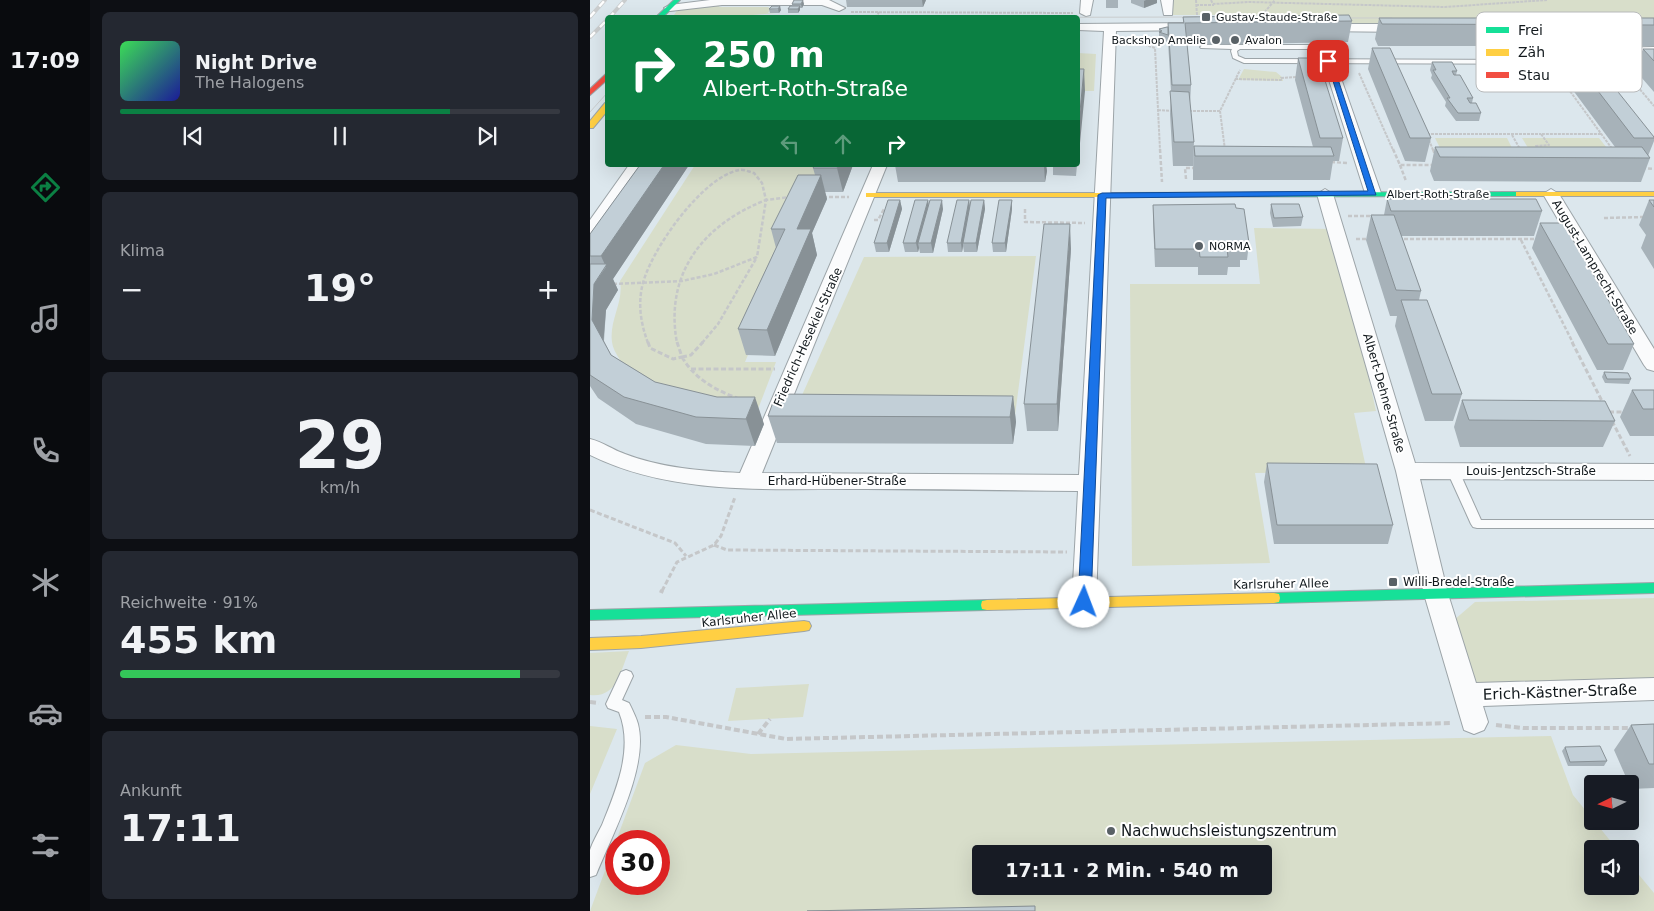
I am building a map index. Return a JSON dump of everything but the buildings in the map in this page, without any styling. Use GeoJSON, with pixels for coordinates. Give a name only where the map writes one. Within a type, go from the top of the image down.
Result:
{"type":"FeatureCollection","features":[{"type":"Feature","properties":{"kind":"street"},"geometry":{"type":"LineString","coordinates":[[1086,13],[1087,0]]}},
{"type":"Feature","properties":{"kind":"street"},"geometry":{"type":"LineString","coordinates":[[1167,0],[1168,13]]}},
{"type":"Feature","properties":{"kind":"street"},"geometry":{"type":"LineString","coordinates":[[671,9],[722,2],[788,1]]}},
{"type":"Feature","properties":{"kind":"street"},"geometry":{"type":"LineString","coordinates":[[788,1],[783,8],[839,8]]}},
{"type":"Feature","properties":{"kind":"street"},"geometry":{"type":"LineString","coordinates":[[1080,27],[1204,27]]}},
{"type":"Feature","properties":{"kind":"street"},"geometry":{"type":"LineString","coordinates":[[1084,602],[1110,27]]}},
{"type":"Feature","properties":{"kind":"street"},"geometry":{"type":"LineString","coordinates":[[1307,28],[1415,28]]}},
{"type":"Feature","properties":{"kind":"street"},"geometry":{"type":"LineString","coordinates":[[1327,54],[1373,193]]}},
{"type":"Feature","properties":{"kind":"street"},"geometry":{"type":"LineString","coordinates":[[590,93],[605,77]]}},
{"type":"Feature","properties":{"kind":"street"},"geometry":{"type":"LineString","coordinates":[[597,123],[605,110]]}},
{"type":"Feature","properties":{"kind":"street"},"geometry":{"type":"LineString","coordinates":[[590,232],[636,167]]}},
{"type":"Feature","properties":{"kind":"street","name":"Friedrich-Hesekiel-Straße"},"geometry":{"type":"LineString","coordinates":[[740,480],[776,412],[796,369],[879,167]]}},
{"type":"Feature","properties":{"kind":"street","name":"Albert-Roth-Straße"},"geometry":{"type":"LineString","coordinates":[[1102,195],[1373,193],[1654,194]]}},
{"type":"Feature","properties":{"kind":"street","name":"Albert-Dehne-Straße"},"geometry":{"type":"LineString","coordinates":[[1325,194],[1407,471],[1436,594]]}},
{"type":"Feature","properties":{"kind":"street","name":"August-Lamprecht-Straße"},"geometry":{"type":"LineString","coordinates":[[1551,194],[1654,365]]}},
{"type":"Feature","properties":{"kind":"street"},"geometry":{"type":"LineString","coordinates":[[869,195],[1102,195]]}},
{"type":"Feature","properties":{"kind":"street","name":"Erhard-Hübener-Straße"},"geometry":{"type":"LineString","coordinates":[[590,446],[598,451],[640,466],[688,476],[740,480],[1089,483]]}},
{"type":"Feature","properties":{"kind":"street","name":"Louis-Jentzsch-Straße"},"geometry":{"type":"LineString","coordinates":[[1407,471],[1654,472]]}},
{"type":"Feature","properties":{"kind":"street","name":"Karlsruher Allee"},"geometry":{"type":"LineString","coordinates":[[590,615],[1654,588]]}},
{"type":"Feature","properties":{"kind":"street"},"geometry":{"type":"LineString","coordinates":[[1436,594],[1474,722]]}},
{"type":"Feature","properties":{"kind":"street","name":"Karlsruher Allee"},"geometry":{"type":"LineString","coordinates":[[845,621],[908,607]]}},
{"type":"Feature","properties":{"kind":"street","name":"Karlsruher Allee"},"geometry":{"type":"LineString","coordinates":[[590,644],[690,638],[818,624]]}},
{"type":"Feature","properties":{"kind":"street","name":"Erich-Kästner-Straße"},"geometry":{"type":"LineString","coordinates":[[1466,695],[1654,689]]}},
{"type":"Feature","properties":{"kind":"lane"},"geometry":{"type":"LineString","coordinates":[[1203,47],[1327,54],[1354,61],[1476,62]]}},
{"type":"Feature","properties":{"kind":"lane"},"geometry":{"type":"LineString","coordinates":[[1238,48],[1234,50],[1235,57],[1244,61],[1327,54]]}},
{"type":"Feature","properties":{"kind":"lane"},"geometry":{"type":"LineString","coordinates":[[1393,61],[1397,69]]}},
{"type":"Feature","properties":{"kind":"lane"},"geometry":{"type":"LineString","coordinates":[[1454,471],[1477,524],[1654,524]]}},
{"type":"Feature","properties":{"kind":"lane"},"geometry":{"type":"LineString","coordinates":[[590,869],[628,774],[634,751],[634,733],[630,716],[624,707],[613,704],[626,676]]}},
{"type":"Feature","properties":{"kind":"path"},"geometry":{"type":"LineString","coordinates":[[1196,0],[1197,15]]}},
{"type":"Feature","properties":{"kind":"path"},"geometry":{"type":"LineString","coordinates":[[1212,0],[1212,3],[1217,5]]}},
{"type":"Feature","properties":{"kind":"path"},"geometry":{"type":"LineString","coordinates":[[1264,0],[1268,3]]}},
{"type":"Feature","properties":{"kind":"path"},"geometry":{"type":"LineString","coordinates":[[1263,22],[1262,15],[1276,0]]}},
{"type":"Feature","properties":{"kind":"path"},"geometry":{"type":"LineString","coordinates":[[1478,6],[1480,0]]}},
{"type":"Feature","properties":{"kind":"path"},"geometry":{"type":"LineString","coordinates":[[1196,6],[1226,6],[1233,1],[1413,7],[1478,6],[1547,0]]}},
{"type":"Feature","properties":{"kind":"path"},"geometry":{"type":"LineString","coordinates":[[839,8],[849,12],[1086,13]]}},
{"type":"Feature","properties":{"kind":"path"},"geometry":{"type":"LineString","coordinates":[[1128,39],[1155,48],[1162,195]]}},
{"type":"Feature","properties":{"kind":"path"},"geometry":{"type":"LineString","coordinates":[[1226,158],[1220,111],[1244,61]]}},
{"type":"Feature","properties":{"kind":"path"},"geometry":{"type":"LineString","coordinates":[[1354,61],[1400,165],[1440,165]]}},
{"type":"Feature","properties":{"kind":"path"},"geometry":{"type":"LineString","coordinates":[[1235,79],[1282,80],[1281,78],[1284,77],[1301,77]]}},
{"type":"Feature","properties":{"kind":"path"},"geometry":{"type":"LineString","coordinates":[[1570,92],[1616,155]]}},
{"type":"Feature","properties":{"kind":"path"},"geometry":{"type":"LineString","coordinates":[[1642,92],[1654,106]]}},
{"type":"Feature","properties":{"kind":"path"},"geometry":{"type":"LineString","coordinates":[[1158,110],[1176,111]]}},
{"type":"Feature","properties":{"kind":"path"},"geometry":{"type":"LineString","coordinates":[[1184,111],[1220,111]]}},
{"type":"Feature","properties":{"kind":"path"},"geometry":{"type":"LineString","coordinates":[[1422,126],[1436,157]]}},
{"type":"Feature","properties":{"kind":"path"},"geometry":{"type":"LineString","coordinates":[[1426,134],[1601,134]]}},
{"type":"Feature","properties":{"kind":"path"},"geometry":{"type":"LineString","coordinates":[[1540,152],[1536,146],[1549,146],[1541,134]]}},
{"type":"Feature","properties":{"kind":"path"},"geometry":{"type":"LineString","coordinates":[[1512,135],[1520,150]]}},
{"type":"Feature","properties":{"kind":"path"},"geometry":{"type":"LineString","coordinates":[[1322,162],[1363,163]]}},
{"type":"Feature","properties":{"kind":"path"},"geometry":{"type":"LineString","coordinates":[[1187,183],[1185,168],[1202,168]]}},
{"type":"Feature","properties":{"kind":"path"},"geometry":{"type":"LineString","coordinates":[[1638,168],[1654,169]]}},
{"type":"Feature","properties":{"kind":"path"},"geometry":{"type":"LineString","coordinates":[[740,170],[754,173],[762,183],[766,200],[757,257],[718,324],[691,355],[673,359],[650,348],[639,318],[642,283],[652,258],[677,221],[699,197],[725,177],[740,170]]}},
{"type":"Feature","properties":{"kind":"path"},"geometry":{"type":"LineString","coordinates":[[816,197],[869,195]]}},
{"type":"Feature","properties":{"kind":"path"},"geometry":{"type":"LineString","coordinates":[[776,412],[728,395],[695,375],[682,357],[674,329],[686,265],[708,235],[742,209],[766,200],[797,197]]}},
{"type":"Feature","properties":{"kind":"path"},"geometry":{"type":"LineString","coordinates":[[1332,216],[1380,216]]}},
{"type":"Feature","properties":{"kind":"path"},"geometry":{"type":"LineString","coordinates":[[1604,218],[1654,217]]}},
{"type":"Feature","properties":{"kind":"path"},"geometry":{"type":"LineString","coordinates":[[1396,239],[1521,240],[1542,238]]}},
{"type":"Feature","properties":{"kind":"path"},"geometry":{"type":"LineString","coordinates":[[1348,239],[1376,239]]}},
{"type":"Feature","properties":{"kind":"path"},"geometry":{"type":"LineString","coordinates":[[1521,240],[1634,464]]}},
{"type":"Feature","properties":{"kind":"path"},"geometry":{"type":"LineString","coordinates":[[608,284],[682,281],[714,274],[757,257]]}},
{"type":"Feature","properties":{"kind":"path"},"geometry":{"type":"LineString","coordinates":[[690,369],[796,369]]}},
{"type":"Feature","properties":{"kind":"path"},"geometry":{"type":"LineString","coordinates":[[1608,412],[1634,412]]}},
{"type":"Feature","properties":{"kind":"path"},"geometry":{"type":"LineString","coordinates":[[667,578],[676,562],[714,545],[721,536],[740,480]]}},
{"type":"Feature","properties":{"kind":"path"},"geometry":{"type":"LineString","coordinates":[[590,510],[675,543],[686,556]]}},
{"type":"Feature","properties":{"kind":"path"},"geometry":{"type":"LineString","coordinates":[[714,545],[727,550],[1086,552]]}},
{"type":"Feature","properties":{"kind":"path"},"geometry":{"type":"LineString","coordinates":[[630,716],[666,717],[757,735],[786,738],[1474,722],[1523,728],[1635,728]]}},
{"type":"Feature","properties":{"kind":"path"},"geometry":{"type":"LineString","coordinates":[[757,735],[770,719]]}},
{"type":"Feature","properties":{"kind":"green space"},"geometry":{"type":"Polygon","coordinates":[[[1162,0],[1654,0],[1654,25],[1642,25],[1642,12],[1476,12],[1476,24],[1266,23],[1263,15],[1165,15],[1162,0]]]}},
{"type":"Feature","properties":{"kind":"green space"},"geometry":{"type":"Polygon","coordinates":[[[722,3],[719,7],[768,7],[771,9],[768,13],[776,13],[754,15],[674,15],[678,9],[722,3]]]}},
{"type":"Feature","properties":{"kind":"green space"},"geometry":{"type":"Polygon","coordinates":[[[1080,53],[1096,54],[1094,91],[1080,91],[1080,53]]]}},
{"type":"Feature","properties":{"kind":"green space"},"geometry":{"type":"Polygon","coordinates":[[[1244,69],[1276,72],[1282,77],[1283,81],[1238,80],[1244,69]]]}},
{"type":"Feature","properties":{"kind":"green space"},"geometry":{"type":"Polygon","coordinates":[[[1435,138],[1507,138],[1519,162],[1447,162],[1435,138]]]}},
{"type":"Feature","properties":{"kind":"green space"},"geometry":{"type":"Polygon","coordinates":[[[1522,138],[1599,138],[1618,162],[1536,161],[1522,138]]]}},
{"type":"Feature","properties":{"kind":"green space"},"geometry":{"type":"Polygon","coordinates":[[[694,167],[827,167],[745,362],[776,362],[755,417],[631,377],[617,355],[612,342],[613,326],[621,289],[620,281],[694,167]]]}},
{"type":"Feature","properties":{"kind":"green space"},"geometry":{"type":"Polygon","coordinates":[[[1254,228],[1336,229],[1376,411],[1354,413],[1367,472],[1255,473],[1270,563],[1132,566],[1130,284],[1260,284],[1254,228]]]}},
{"type":"Feature","properties":{"kind":"green space"},"geometry":{"type":"Polygon","coordinates":[[[1036,256],[1015,415],[794,413],[864,257],[1036,256]]]}},
{"type":"Feature","properties":{"kind":"green space"},"geometry":{"type":"Polygon","coordinates":[[[1654,598],[1654,679],[1474,684],[1454,620],[1475,602],[1654,598]]]}},
{"type":"Feature","properties":{"kind":"green space"},"geometry":{"type":"Polygon","coordinates":[[[629,651],[620,675],[612,688],[599,695],[590,695],[590,653],[629,651]]]}},
{"type":"Feature","properties":{"kind":"green space"},"geometry":{"type":"Polygon","coordinates":[[[809,684],[803,717],[728,721],[736,688],[809,684]]]}},
{"type":"Feature","properties":{"kind":"green space"},"geometry":{"type":"Polygon","coordinates":[[[590,726],[617,729],[590,794],[590,726]]]}},
{"type":"Feature","properties":{"kind":"green space","name":"Nachwuchsleistungszentrum"},"geometry":{"type":"Polygon","coordinates":[[[1551,736],[1573,795],[1584,808],[1584,830],[1602,830],[1610,840],[1584,840],[1584,895],[1639,895],[1639,875],[1654,893],[1654,911],[590,911],[605,871],[605,895],[670,895],[670,830],[620,830],[645,763],[676,745],[751,754],[1551,736]]]}},
{"type":"Feature","properties":{"kind":"tram line"},"geometry":{"type":"LineString","coordinates":[[1080,17],[1197,17]]}},
{"type":"Feature","properties":{"kind":"tram line"},"geometry":{"type":"LineString","coordinates":[[1337,18],[1392,18]]}},
{"type":"Feature","properties":{"kind":"tram line"},"geometry":{"type":"LineString","coordinates":[[590,112],[605,95]]}},
{"type":"Feature","properties":{"kind":"railway"},"geometry":{"type":"LineString","coordinates":[[590,17],[605,0]]}},
{"type":"Feature","properties":{"kind":"railway"},"geometry":{"type":"LineString","coordinates":[[612,15],[625,0]]}},
{"type":"Feature","properties":{"kind":"railway"},"geometry":{"type":"LineString","coordinates":[[590,37],[605,22]]}},
{"type":"Feature","properties":{"kind":"traffic: fast"},"geometry":{"type":"LineString","coordinates":[[661,15],[677,0]]}},
{"type":"Feature","properties":{"kind":"traffic: fast"},"geometry":{"type":"LineString","coordinates":[[1117,195],[1519,194]]}},
{"type":"Feature","properties":{"kind":"traffic: fast"},"geometry":{"type":"LineString","coordinates":[[1274,598],[1654,588]]}},
{"type":"Feature","properties":{"kind":"traffic: fast"},"geometry":{"type":"LineString","coordinates":[[590,615],[987,605]]}},
{"type":"Feature","properties":{"kind":"traffic: slow"},"geometry":{"type":"LineString","coordinates":[[590,126],[605,108]]}},
{"type":"Feature","properties":{"kind":"traffic: slow"},"geometry":{"type":"LineString","coordinates":[[1519,194],[1654,194]]}},
{"type":"Feature","properties":{"kind":"traffic: slow"},"geometry":{"type":"LineString","coordinates":[[869,195],[1117,195]]}},
{"type":"Feature","properties":{"kind":"traffic: slow"},"geometry":{"type":"LineString","coordinates":[[987,605],[1274,598]]}},
{"type":"Feature","properties":{"kind":"traffic: slow"},"geometry":{"type":"LineString","coordinates":[[590,644],[641,642],[804,626]]}},
{"type":"Feature","properties":{"kind":"traffic: jam"},"geometry":{"type":"LineString","coordinates":[[590,93],[605,77]]}},
{"type":"Feature","properties":{"kind":"place","name":"Gustav-Staude-Straße"},"geometry":{"type":"Point","coordinates":[1206,17]}},
{"type":"Feature","properties":{"kind":"place","name":"Backshop Amelie"},"geometry":{"type":"Point","coordinates":[1216,40]}},
{"type":"Feature","properties":{"kind":"place","name":"Avalon"},"geometry":{"type":"Point","coordinates":[1235,40]}},
{"type":"Feature","properties":{"kind":"place","name":"NORMA"},"geometry":{"type":"Point","coordinates":[1199,246]}},
{"type":"Feature","properties":{"kind":"place","name":"Willi-Bredel-Straße"},"geometry":{"type":"Point","coordinates":[1393,582]}},
{"type":"Feature","properties":{"kind":"place","name":"Nachwuchsleistungszentrum"},"geometry":{"type":"Point","coordinates":[1111,831]}},
{"type":"Feature","properties":{"kind":"route"},"geometry":{"type":"LineString","coordinates":[[1084,602],[1102,195],[1373,193],[1328,61]]}}]}
